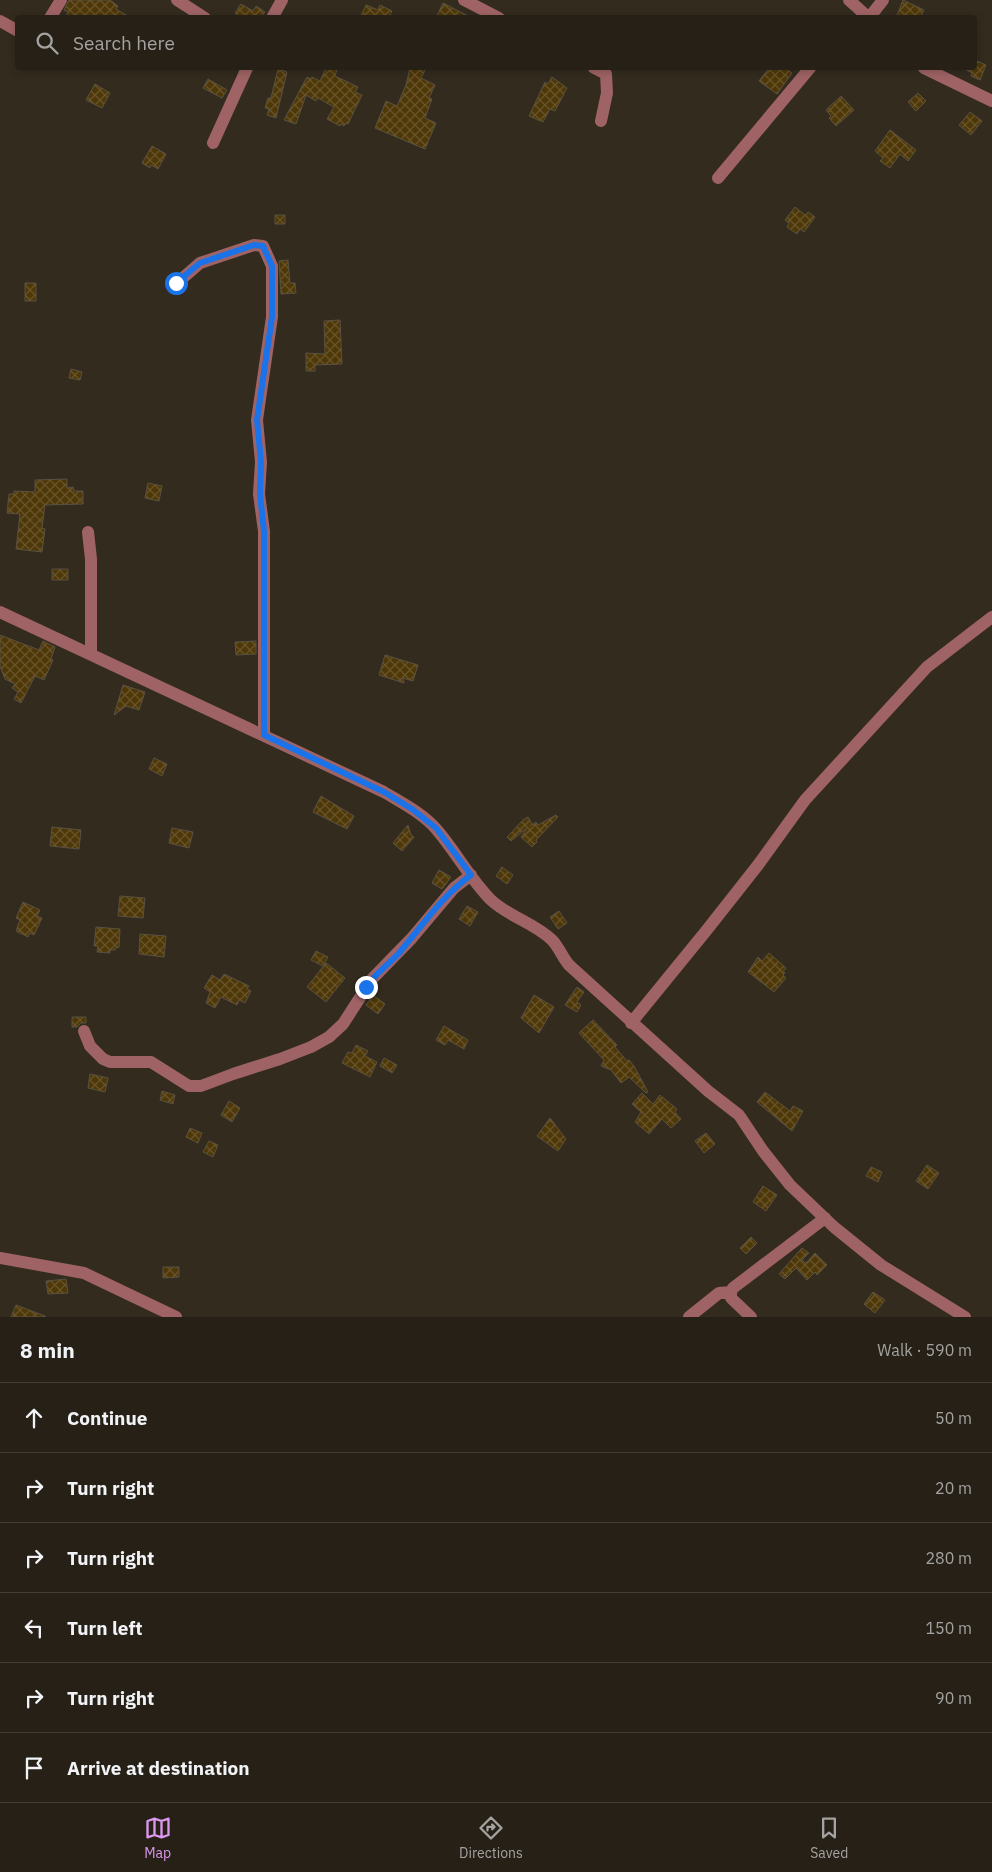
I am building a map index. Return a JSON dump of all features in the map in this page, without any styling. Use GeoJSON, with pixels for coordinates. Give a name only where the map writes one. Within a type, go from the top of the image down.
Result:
{"type":"FeatureCollection","features":[{"type":"Feature","properties":{"kind":"street"},"geometry":{"type":"LineString","coordinates":[[52,15],[61,0]]}},
{"type":"Feature","properties":{"kind":"street"},"geometry":{"type":"LineString","coordinates":[[177,0],[200,15]]}},
{"type":"Feature","properties":{"kind":"street"},"geometry":{"type":"LineString","coordinates":[[274,15],[282,0]]}},
{"type":"Feature","properties":{"kind":"street"},"geometry":{"type":"LineString","coordinates":[[464,0],[494,15]]}},
{"type":"Feature","properties":{"kind":"street"},"geometry":{"type":"LineString","coordinates":[[849,0],[862,15],[882,0]]}},
{"type":"Feature","properties":{"kind":"street"},"geometry":{"type":"LineString","coordinates":[[0,20],[15,29]]}},
{"type":"Feature","properties":{"kind":"street"},"geometry":{"type":"LineString","coordinates":[[214,143],[246,70]]}},
{"type":"Feature","properties":{"kind":"street"},"geometry":{"type":"LineString","coordinates":[[598,70],[606,74],[607,93],[601,121]]}},
{"type":"Feature","properties":{"kind":"street"},"geometry":{"type":"LineString","coordinates":[[718,178],[808,70]]}},
{"type":"Feature","properties":{"kind":"street"},"geometry":{"type":"LineString","coordinates":[[928,70],[992,101]]}},
{"type":"Feature","properties":{"kind":"street"},"geometry":{"type":"LineString","coordinates":[[176,283],[200,263],[254,245],[263,246],[272,266],[272,317],[257,420],[261,462],[260,494],[264,531],[264,735]]}},
{"type":"Feature","properties":{"kind":"street"},"geometry":{"type":"LineString","coordinates":[[88,532],[91,559],[91,653]]}},
{"type":"Feature","properties":{"kind":"street"},"geometry":{"type":"LineString","coordinates":[[0,612],[384,792],[412,809],[436,828],[490,899],[500,908],[552,940],[569,965],[631,1023],[708,1091],[740,1115],[763,1151],[790,1185],[825,1218],[881,1265],[961,1316]]}},
{"type":"Feature","properties":{"kind":"street"},"geometry":{"type":"LineString","coordinates":[[631,1023],[718,917],[804,800],[927,668],[992,617]]}},
{"type":"Feature","properties":{"kind":"street"},"geometry":{"type":"LineString","coordinates":[[84,1031],[90,1046],[103,1059],[110,1062],[151,1062],[189,1086],[201,1086],[304,1050],[329,1036],[343,1024],[372,979],[397,955],[454,888],[471,875]]}},
{"type":"Feature","properties":{"kind":"street"},"geometry":{"type":"LineString","coordinates":[[751,1317],[731,1298],[733,1288],[825,1218]]}},
{"type":"Feature","properties":{"kind":"street"},"geometry":{"type":"LineString","coordinates":[[0,1258],[84,1273],[176,1317]]}},
{"type":"Feature","properties":{"kind":"street"},"geometry":{"type":"LineString","coordinates":[[689,1317],[719,1293],[731,1292]]}},
{"type":"Feature","properties":{"kind":"building"},"geometry":{"type":"Polygon","coordinates":[[[69,0],[110,0],[118,6],[116,9],[126,15],[67,15],[68,12],[64,10],[69,0]]]}},
{"type":"Feature","properties":{"kind":"building"},"geometry":{"type":"Polygon","coordinates":[[[903,0],[924,10],[922,15],[897,15],[903,0]]]}},
{"type":"Feature","properties":{"kind":"building"},"geometry":{"type":"Polygon","coordinates":[[[443,3],[466,15],[437,15],[443,3]]]}},
{"type":"Feature","properties":{"kind":"building"},"geometry":{"type":"Polygon","coordinates":[[[241,4],[253,11],[256,6],[265,12],[263,15],[238,15],[235,13],[241,4]]]}},
{"type":"Feature","properties":{"kind":"building"},"geometry":{"type":"Polygon","coordinates":[[[366,5],[378,10],[380,5],[392,11],[390,15],[361,15],[366,5]]]}},
{"type":"Feature","properties":{"kind":"building"},"geometry":{"type":"Polygon","coordinates":[[[977,61],[986,65],[980,80],[971,76],[972,73],[967,70],[977,70],[977,61]]]}},
{"type":"Feature","properties":{"kind":"building"},"geometry":{"type":"Polygon","coordinates":[[[278,70],[287,72],[276,118],[267,115],[269,109],[265,108],[268,98],[271,98],[278,70]]]}},
{"type":"Feature","properties":{"kind":"building"},"geometry":{"type":"Polygon","coordinates":[[[325,70],[337,70],[335,76],[358,87],[355,92],[362,95],[348,124],[346,123],[344,126],[341,124],[340,126],[327,119],[334,107],[318,98],[316,101],[306,95],[296,124],[284,120],[307,77],[320,81],[325,70]]]}},
{"type":"Feature","properties":{"kind":"building"},"geometry":{"type":"Polygon","coordinates":[[[410,70],[425,70],[421,78],[435,85],[429,98],[432,99],[425,118],[436,123],[425,149],[375,128],[386,101],[397,106],[406,85],[410,70]]]}},
{"type":"Feature","properties":{"kind":"building"},"geometry":{"type":"Polygon","coordinates":[[[767,70],[787,70],[792,73],[777,94],[759,81],[767,70]]]}},
{"type":"Feature","properties":{"kind":"building"},"geometry":{"type":"Polygon","coordinates":[[[552,77],[567,88],[555,111],[550,109],[543,122],[529,116],[545,82],[548,84],[552,77]]]}},
{"type":"Feature","properties":{"kind":"building"},"geometry":{"type":"Polygon","coordinates":[[[208,79],[227,90],[222,98],[203,88],[208,79]]]}},
{"type":"Feature","properties":{"kind":"building"},"geometry":{"type":"Polygon","coordinates":[[[95,84],[110,93],[102,108],[86,100],[95,84]]]}},
{"type":"Feature","properties":{"kind":"building"},"geometry":{"type":"Polygon","coordinates":[[[918,93],[926,101],[916,111],[908,102],[918,93]]]}},
{"type":"Feature","properties":{"kind":"building"},"geometry":{"type":"Polygon","coordinates":[[[841,96],[854,110],[836,126],[829,118],[831,116],[826,110],[841,96]]]}},
{"type":"Feature","properties":{"kind":"building"},"geometry":{"type":"Polygon","coordinates":[[[970,112],[982,121],[971,135],[959,125],[970,112]]]}},
{"type":"Feature","properties":{"kind":"building"},"geometry":{"type":"Polygon","coordinates":[[[890,130],[916,150],[908,161],[900,154],[890,168],[880,161],[883,158],[875,151],[890,130]]]}},
{"type":"Feature","properties":{"kind":"building"},"geometry":{"type":"Polygon","coordinates":[[[152,146],[166,154],[158,169],[151,165],[150,168],[142,163],[152,146]]]}},
{"type":"Feature","properties":{"kind":"building"},"geometry":{"type":"Polygon","coordinates":[[[795,207],[805,215],[808,212],[815,217],[804,232],[800,229],[797,234],[787,227],[789,223],[785,220],[795,207]]]}},
{"type":"Feature","properties":{"kind":"building"},"geometry":{"type":"Polygon","coordinates":[[[275,215],[285,215],[285,224],[275,224],[275,215]]]}},
{"type":"Feature","properties":{"kind":"building"},"geometry":{"type":"Polygon","coordinates":[[[288,260],[290,283],[295,283],[296,293],[281,294],[279,261],[288,260]]]}},
{"type":"Feature","properties":{"kind":"building"},"geometry":{"type":"Polygon","coordinates":[[[25,283],[36,283],[36,301],[25,301],[25,283]]]}},
{"type":"Feature","properties":{"kind":"building"},"geometry":{"type":"Polygon","coordinates":[[[340,320],[342,364],[315,365],[315,371],[306,371],[306,353],[325,354],[324,321],[340,320]]]}},
{"type":"Feature","properties":{"kind":"building"},"geometry":{"type":"Polygon","coordinates":[[[71,369],[82,372],[80,380],[69,378],[71,369]]]}},
{"type":"Feature","properties":{"kind":"building"},"geometry":{"type":"Polygon","coordinates":[[[67,479],[67,488],[73,487],[74,491],[83,491],[83,504],[45,505],[42,528],[45,529],[42,552],[16,549],[20,514],[7,513],[9,494],[14,494],[14,491],[35,492],[35,480],[67,479]]]}},
{"type":"Feature","properties":{"kind":"building"},"geometry":{"type":"Polygon","coordinates":[[[148,483],[162,486],[159,501],[145,498],[148,483]]]}},
{"type":"Feature","properties":{"kind":"building"},"geometry":{"type":"Polygon","coordinates":[[[52,569],[68,569],[68,580],[52,580],[52,569]]]}},
{"type":"Feature","properties":{"kind":"building"},"geometry":{"type":"Polygon","coordinates":[[[0,635],[39,650],[43,641],[55,647],[51,659],[53,660],[44,680],[35,676],[21,703],[14,699],[18,692],[12,688],[15,684],[5,679],[0,666],[0,635]]]}},
{"type":"Feature","properties":{"kind":"building"},"geometry":{"type":"Polygon","coordinates":[[[256,641],[256,654],[236,655],[235,642],[256,641]]]}},
{"type":"Feature","properties":{"kind":"building"},"geometry":{"type":"Polygon","coordinates":[[[385,655],[418,665],[413,681],[403,678],[404,683],[379,675],[385,655]]]}},
{"type":"Feature","properties":{"kind":"building"},"geometry":{"type":"Polygon","coordinates":[[[123,685],[145,692],[139,710],[126,706],[114,715],[123,685]]]}},
{"type":"Feature","properties":{"kind":"building"},"geometry":{"type":"Polygon","coordinates":[[[154,758],[167,764],[162,776],[149,769],[154,758]]]}},
{"type":"Feature","properties":{"kind":"building"},"geometry":{"type":"Polygon","coordinates":[[[321,796],[354,816],[347,829],[313,812],[321,796]]]}},
{"type":"Feature","properties":{"kind":"building"},"geometry":{"type":"Polygon","coordinates":[[[556,815],[558,817],[536,840],[537,842],[532,847],[521,837],[527,828],[511,841],[507,837],[528,817],[532,824],[530,826],[536,822],[538,825],[556,815]]]}},
{"type":"Feature","properties":{"kind":"building"},"geometry":{"type":"Polygon","coordinates":[[[408,825],[411,835],[414,837],[402,851],[393,843],[408,825]]]}},
{"type":"Feature","properties":{"kind":"building"},"geometry":{"type":"Polygon","coordinates":[[[52,827],[81,830],[79,849],[50,846],[52,827]]]}},
{"type":"Feature","properties":{"kind":"building"},"geometry":{"type":"Polygon","coordinates":[[[172,828],[193,832],[189,848],[169,843],[172,828]]]}},
{"type":"Feature","properties":{"kind":"building"},"geometry":{"type":"Polygon","coordinates":[[[502,867],[513,875],[507,884],[496,876],[502,867]]]}},
{"type":"Feature","properties":{"kind":"building"},"geometry":{"type":"Polygon","coordinates":[[[439,870],[451,877],[442,889],[432,883],[439,870]]]}},
{"type":"Feature","properties":{"kind":"building"},"geometry":{"type":"Polygon","coordinates":[[[120,896],[145,898],[143,918],[118,916],[120,896]]]}},
{"type":"Feature","properties":{"kind":"building"},"geometry":{"type":"Polygon","coordinates":[[[23,902],[40,910],[37,916],[42,918],[34,935],[30,933],[28,937],[16,931],[20,920],[16,918],[23,902]]]}},
{"type":"Feature","properties":{"kind":"building"},"geometry":{"type":"Polygon","coordinates":[[[467,906],[478,912],[470,926],[459,919],[467,906]]]}},
{"type":"Feature","properties":{"kind":"building"},"geometry":{"type":"Polygon","coordinates":[[[559,911],[567,923],[558,929],[550,917],[559,911]]]}},
{"type":"Feature","properties":{"kind":"building"},"geometry":{"type":"Polygon","coordinates":[[[96,927],[120,929],[119,947],[115,950],[110,950],[110,953],[97,952],[98,946],[94,946],[96,927]]]}},
{"type":"Feature","properties":{"kind":"building"},"geometry":{"type":"Polygon","coordinates":[[[140,934],[166,936],[164,957],[139,954],[140,934]]]}},
{"type":"Feature","properties":{"kind":"building"},"geometry":{"type":"Polygon","coordinates":[[[316,951],[328,957],[323,966],[311,960],[316,951]]]}},
{"type":"Feature","properties":{"kind":"building"},"geometry":{"type":"Polygon","coordinates":[[[769,953],[786,968],[783,975],[786,978],[774,992],[748,972],[758,957],[762,961],[769,953]]]}},
{"type":"Feature","properties":{"kind":"building"},"geometry":{"type":"Polygon","coordinates":[[[326,963],[345,978],[326,1002],[307,987],[326,963]]]}},
{"type":"Feature","properties":{"kind":"building"},"geometry":{"type":"Polygon","coordinates":[[[224,974],[249,986],[247,989],[251,991],[245,1003],[239,1000],[237,1005],[221,997],[215,1008],[206,1003],[210,992],[204,988],[212,975],[220,980],[224,974]]]}},
{"type":"Feature","properties":{"kind":"building"},"geometry":{"type":"Polygon","coordinates":[[[577,987],[584,992],[577,1002],[581,1005],[577,1012],[565,1005],[577,987]]]}},
{"type":"Feature","properties":{"kind":"building"},"geometry":{"type":"Polygon","coordinates":[[[373,995],[385,1004],[378,1014],[366,1005],[373,995]]]}},
{"type":"Feature","properties":{"kind":"building"},"geometry":{"type":"Polygon","coordinates":[[[534,995],[554,1007],[539,1033],[521,1018],[534,995]]]}},
{"type":"Feature","properties":{"kind":"building"},"geometry":{"type":"Polygon","coordinates":[[[72,1017],[86,1017],[86,1023],[72,1027],[72,1017]]]}},
{"type":"Feature","properties":{"kind":"building"},"geometry":{"type":"Polygon","coordinates":[[[593,1020],[617,1045],[615,1047],[627,1061],[629,1060],[634,1066],[648,1092],[646,1093],[629,1077],[621,1083],[611,1070],[601,1066],[604,1060],[579,1033],[593,1020]]]}},
{"type":"Feature","properties":{"kind":"building"},"geometry":{"type":"Polygon","coordinates":[[[444,1026],[468,1040],[464,1049],[448,1040],[445,1045],[436,1040],[444,1026]]]}},
{"type":"Feature","properties":{"kind":"building"},"geometry":{"type":"Polygon","coordinates":[[[356,1045],[368,1051],[365,1056],[377,1062],[370,1077],[342,1063],[348,1052],[352,1053],[356,1045]]]}},
{"type":"Feature","properties":{"kind":"building"},"geometry":{"type":"Polygon","coordinates":[[[384,1058],[397,1065],[392,1073],[380,1066],[384,1058]]]}},
{"type":"Feature","properties":{"kind":"building"},"geometry":{"type":"Polygon","coordinates":[[[90,1074],[108,1078],[105,1092],[88,1088],[90,1074]]]}},
{"type":"Feature","properties":{"kind":"building"},"geometry":{"type":"Polygon","coordinates":[[[162,1091],[175,1095],[173,1104],[160,1100],[162,1091]]]}},
{"type":"Feature","properties":{"kind":"building"},"geometry":{"type":"Polygon","coordinates":[[[765,1092],[790,1111],[793,1106],[803,1111],[792,1131],[757,1102],[765,1092]]]}},
{"type":"Feature","properties":{"kind":"building"},"geometry":{"type":"Polygon","coordinates":[[[642,1093],[653,1104],[660,1095],[677,1109],[675,1112],[681,1119],[671,1128],[662,1119],[649,1134],[635,1122],[641,1112],[632,1104],[642,1093]]]}},
{"type":"Feature","properties":{"kind":"building"},"geometry":{"type":"Polygon","coordinates":[[[229,1101],[240,1108],[232,1122],[221,1115],[229,1101]]]}},
{"type":"Feature","properties":{"kind":"building"},"geometry":{"type":"Polygon","coordinates":[[[550,1118],[566,1139],[558,1151],[537,1136],[550,1118]]]}},
{"type":"Feature","properties":{"kind":"building"},"geometry":{"type":"Polygon","coordinates":[[[190,1128],[202,1133],[198,1143],[186,1137],[190,1128]]]}},
{"type":"Feature","properties":{"kind":"building"},"geometry":{"type":"Polygon","coordinates":[[[706,1133],[715,1144],[704,1153],[695,1141],[706,1133]]]}},
{"type":"Feature","properties":{"kind":"building"},"geometry":{"type":"Polygon","coordinates":[[[209,1141],[218,1145],[213,1157],[203,1152],[209,1141]]]}},
{"type":"Feature","properties":{"kind":"building"},"geometry":{"type":"Polygon","coordinates":[[[927,1165],[939,1173],[928,1189],[916,1181],[927,1165]]]}},
{"type":"Feature","properties":{"kind":"building"},"geometry":{"type":"Polygon","coordinates":[[[871,1167],[882,1172],[878,1182],[866,1176],[871,1167]]]}},
{"type":"Feature","properties":{"kind":"building"},"geometry":{"type":"Polygon","coordinates":[[[763,1186],[777,1195],[766,1211],[753,1202],[763,1186]]]}},
{"type":"Feature","properties":{"kind":"building"},"geometry":{"type":"Polygon","coordinates":[[[751,1237],[757,1243],[746,1254],[740,1248],[751,1237]]]}},
{"type":"Feature","properties":{"kind":"building"},"geometry":{"type":"Polygon","coordinates":[[[802,1248],[809,1253],[802,1260],[806,1263],[815,1253],[827,1265],[817,1275],[815,1272],[807,1280],[796,1268],[785,1279],[779,1274],[802,1248]]]}},
{"type":"Feature","properties":{"kind":"building"},"geometry":{"type":"Polygon","coordinates":[[[163,1267],[179,1267],[179,1277],[163,1278],[163,1267]]]}},
{"type":"Feature","properties":{"kind":"building"},"geometry":{"type":"Polygon","coordinates":[[[66,1279],[68,1293],[48,1294],[46,1281],[66,1279]]]}},
{"type":"Feature","properties":{"kind":"building"},"geometry":{"type":"Polygon","coordinates":[[[873,1292],[885,1300],[875,1313],[864,1304],[873,1292]]]}},
{"type":"Feature","properties":{"kind":"building"},"geometry":{"type":"Polygon","coordinates":[[[16,1305],[45,1316],[45,1317],[11,1317],[16,1305]]]}},
{"type":"Feature","properties":{"kind":"route"},"geometry":{"type":"LineString","coordinates":[[176,283],[200,263],[254,245],[263,246],[272,266],[272,317],[257,420],[261,462],[260,494],[264,531],[264,735],[384,792],[412,809],[436,828],[471,875],[446,896],[411,939],[366,987]]}}]}
